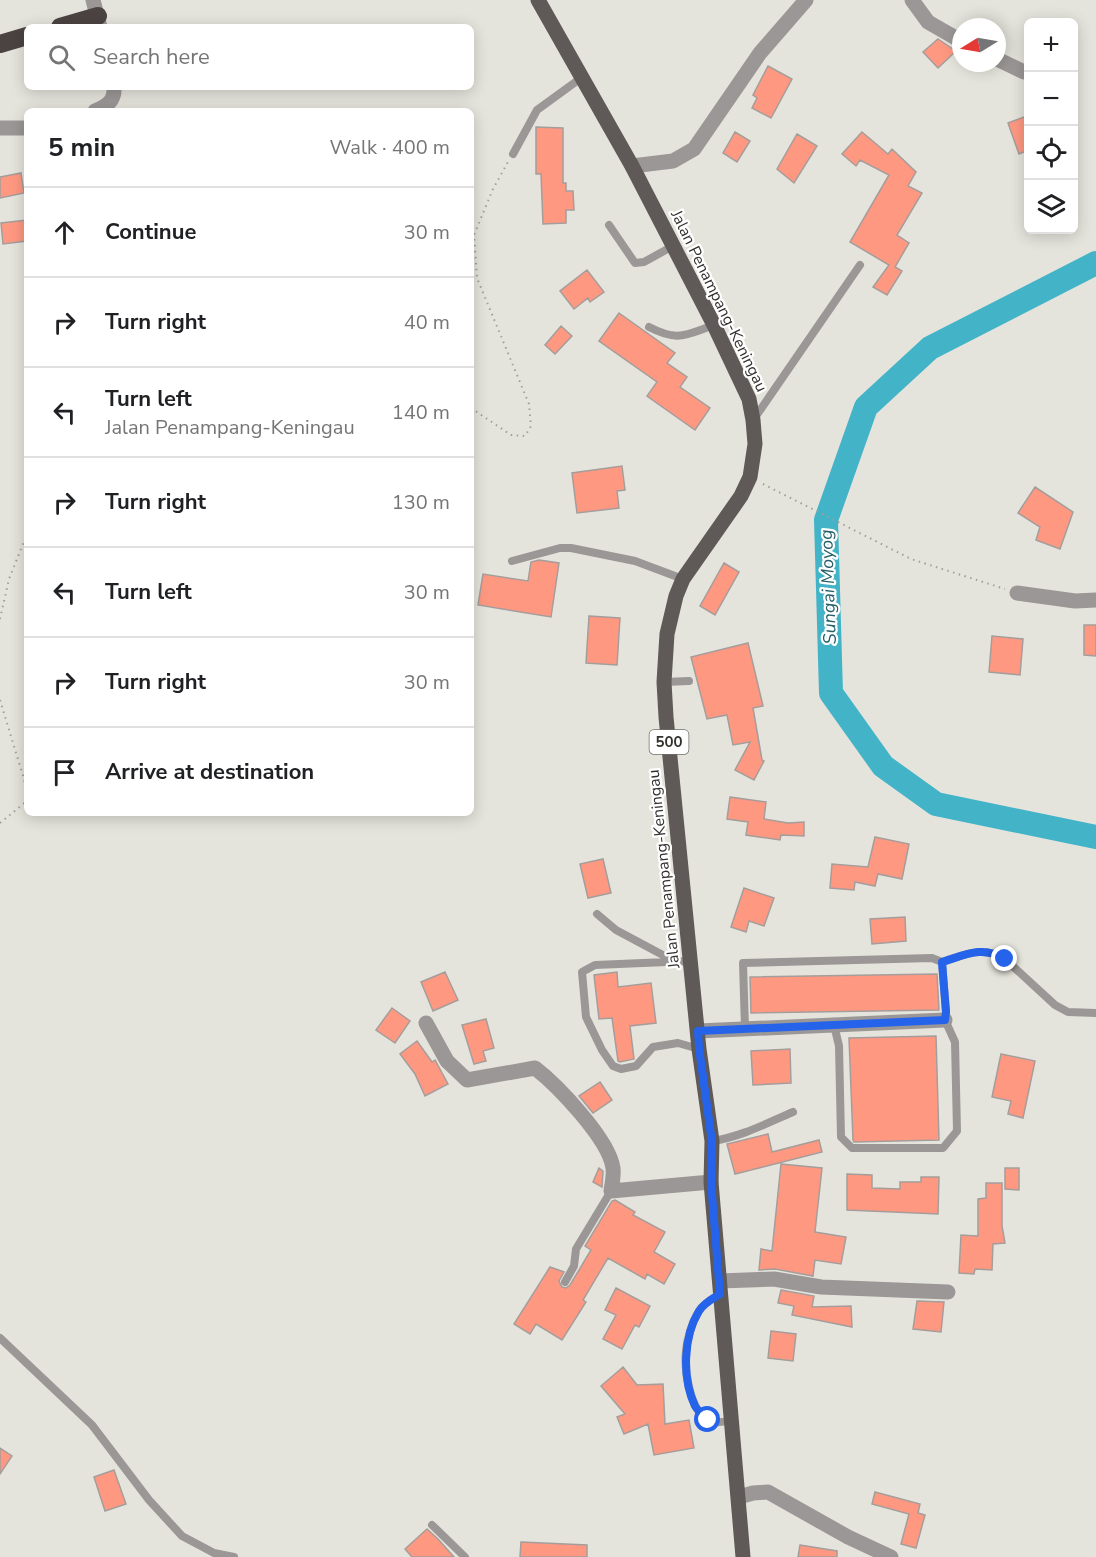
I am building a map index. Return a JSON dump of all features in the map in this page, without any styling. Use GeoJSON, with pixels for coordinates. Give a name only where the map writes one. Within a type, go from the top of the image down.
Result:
{"type":"FeatureCollection","features":[{"type":"Feature","properties":{"kind":"highway"},"geometry":{"type":"LineString","coordinates":[[69,24],[97,14]]}},
{"type":"Feature","properties":{"kind":"highway"},"geometry":{"type":"LineString","coordinates":[[0,44],[24,37]]}},
{"type":"Feature","properties":{"kind":"main road","name":"Jalan Penampang-Keningau"},"geometry":{"type":"LineString","coordinates":[[538,0],[632,166],[714,325],[745,389],[753,420],[755,444],[750,477],[741,496],[683,579],[676,596],[667,634],[664,682],[699,1048],[712,1142],[711,1182],[743,1557]]}},
{"type":"Feature","properties":{"kind":"street"},"geometry":{"type":"LineString","coordinates":[[632,166],[673,161],[694,149],[760,53],[806,0]]}},
{"type":"Feature","properties":{"kind":"street"},"geometry":{"type":"LineString","coordinates":[[912,0],[928,22],[952,36]]}},
{"type":"Feature","properties":{"kind":"street"},"geometry":{"type":"LineString","coordinates":[[1006,63],[1024,72]]}},
{"type":"Feature","properties":{"kind":"street"},"geometry":{"type":"LineString","coordinates":[[100,108],[109,103],[114,96],[114,90]]}},
{"type":"Feature","properties":{"kind":"street"},"geometry":{"type":"LineString","coordinates":[[0,128],[24,128]]}},
{"type":"Feature","properties":{"kind":"street"},"geometry":{"type":"LineString","coordinates":[[1017,593],[1075,601],[1096,600]]}},
{"type":"Feature","properties":{"kind":"street"},"geometry":{"type":"LineString","coordinates":[[698,1031],[945,1020]]}},
{"type":"Feature","properties":{"kind":"street"},"geometry":{"type":"LineString","coordinates":[[426,1023],[447,1061],[467,1080],[535,1068],[551,1080],[585,1119],[610,1156],[614,1175],[611,1191],[711,1182]]}},
{"type":"Feature","properties":{"kind":"street"},"geometry":{"type":"LineString","coordinates":[[720,1287],[774,1279],[821,1287],[948,1292]]}},
{"type":"Feature","properties":{"kind":"street"},"geometry":{"type":"LineString","coordinates":[[739,1497],[768,1492],[848,1537],[891,1557]]}},
{"type":"Feature","properties":{"kind":"lane"},"geometry":{"type":"LineString","coordinates":[[513,153],[537,110],[581,78]]}},
{"type":"Feature","properties":{"kind":"lane"},"geometry":{"type":"LineString","coordinates":[[609,225],[635,263],[644,262],[673,246]]}},
{"type":"Feature","properties":{"kind":"lane"},"geometry":{"type":"LineString","coordinates":[[753,420],[860,265]]}},
{"type":"Feature","properties":{"kind":"lane"},"geometry":{"type":"LineString","coordinates":[[649,327],[666,336],[680,337],[714,325]]}},
{"type":"Feature","properties":{"kind":"lane"},"geometry":{"type":"LineString","coordinates":[[512,561],[561,548],[571,548],[635,561],[683,579]]}},
{"type":"Feature","properties":{"kind":"lane"},"geometry":{"type":"LineString","coordinates":[[664,682],[689,681]]}},
{"type":"Feature","properties":{"kind":"lane"},"geometry":{"type":"LineString","coordinates":[[597,914],[616,930],[675,961]]}},
{"type":"Feature","properties":{"kind":"lane"},"geometry":{"type":"LineString","coordinates":[[745,1028],[743,963],[932,958],[942,962],[979,950],[997,954],[1005,959],[1055,1005],[1068,1012],[1096,1013]]}},
{"type":"Feature","properties":{"kind":"lane"},"geometry":{"type":"LineString","coordinates":[[691,962],[595,965],[582,972],[586,1017],[602,1050],[613,1066],[621,1069],[636,1066],[653,1047],[678,1043],[699,1048]]}},
{"type":"Feature","properties":{"kind":"lane"},"geometry":{"type":"LineString","coordinates":[[834,1025],[839,1046],[841,1137],[852,1148],[943,1148],[957,1131],[955,1042],[945,1020],[942,962]]}},
{"type":"Feature","properties":{"kind":"lane"},"geometry":{"type":"LineString","coordinates":[[712,1142],[727,1139],[794,1112]]}},
{"type":"Feature","properties":{"kind":"lane"},"geometry":{"type":"LineString","coordinates":[[565,1282],[574,1266],[576,1249],[611,1191]]}},
{"type":"Feature","properties":{"kind":"lane"},"geometry":{"type":"LineString","coordinates":[[720,1287],[699,1311],[686,1348],[685,1359],[695,1408],[708,1420],[721,1423],[731,1420]]}},
{"type":"Feature","properties":{"kind":"lane"},"geometry":{"type":"LineString","coordinates":[[0,1338],[92,1425],[149,1500],[182,1536],[213,1553],[234,1557]]}},
{"type":"Feature","properties":{"kind":"lane"},"geometry":{"type":"LineString","coordinates":[[432,1525],[465,1557]]}},
{"type":"Feature","properties":{"kind":"path"},"geometry":{"type":"LineString","coordinates":[[474,410],[511,435],[525,436],[531,426],[530,404],[477,278],[474,235],[493,189],[513,153]]}},
{"type":"Feature","properties":{"kind":"path"},"geometry":{"type":"LineString","coordinates":[[750,477],[911,559],[1017,593]]}},
{"type":"Feature","properties":{"kind":"path"},"geometry":{"type":"LineString","coordinates":[[0,619],[9,579],[24,542]]}},
{"type":"Feature","properties":{"kind":"path"},"geometry":{"type":"LineString","coordinates":[[0,700],[24,779]]}},
{"type":"Feature","properties":{"kind":"path"},"geometry":{"type":"LineString","coordinates":[[0,824],[24,803]]}},
{"type":"Feature","properties":{"kind":"building"},"geometry":{"type":"Polygon","coordinates":[[[938,39],[952,48],[952,55],[938,68],[923,52],[938,39]]]}},
{"type":"Feature","properties":{"kind":"building"},"geometry":{"type":"Polygon","coordinates":[[[768,66],[792,79],[771,118],[752,108],[757,98],[753,95],[768,66]]]}},
{"type":"Feature","properties":{"kind":"building"},"geometry":{"type":"Polygon","coordinates":[[[1024,117],[1024,152],[1019,154],[1008,123],[1024,117]]]}},
{"type":"Feature","properties":{"kind":"building"},"geometry":{"type":"Polygon","coordinates":[[[536,127],[563,128],[563,183],[566,183],[566,191],[573,191],[574,210],[566,210],[566,223],[543,224],[541,174],[536,174],[536,127]]]}},
{"type":"Feature","properties":{"kind":"building"},"geometry":{"type":"Polygon","coordinates":[[[735,132],[750,141],[737,162],[723,153],[735,132]]]}},
{"type":"Feature","properties":{"kind":"building"},"geometry":{"type":"Polygon","coordinates":[[[862,132],[888,154],[892,149],[916,172],[908,186],[922,193],[897,235],[909,243],[895,267],[902,271],[887,295],[873,287],[889,265],[850,242],[889,175],[860,160],[856,166],[842,154],[862,132]]]}},
{"type":"Feature","properties":{"kind":"building"},"geometry":{"type":"Polygon","coordinates":[[[797,134],[817,146],[794,183],[777,169],[797,134]]]}},
{"type":"Feature","properties":{"kind":"building"},"geometry":{"type":"Polygon","coordinates":[[[21,173],[24,193],[0,198],[0,177],[21,173]]]}},
{"type":"Feature","properties":{"kind":"building"},"geometry":{"type":"Polygon","coordinates":[[[24,220],[24,241],[3,244],[1,223],[24,220]]]}},
{"type":"Feature","properties":{"kind":"building"},"geometry":{"type":"Polygon","coordinates":[[[587,270],[604,292],[590,302],[588,298],[574,309],[560,291],[587,270]]]}},
{"type":"Feature","properties":{"kind":"building"},"geometry":{"type":"Polygon","coordinates":[[[619,313],[675,353],[667,363],[687,377],[680,387],[710,408],[695,430],[647,396],[657,382],[599,341],[619,313]]]}},
{"type":"Feature","properties":{"kind":"building"},"geometry":{"type":"Polygon","coordinates":[[[561,326],[572,336],[555,354],[545,345],[561,326]]]}},
{"type":"Feature","properties":{"kind":"building"},"geometry":{"type":"Polygon","coordinates":[[[622,466],[625,490],[617,491],[619,508],[577,513],[572,473],[622,466]]]}},
{"type":"Feature","properties":{"kind":"building"},"geometry":{"type":"Polygon","coordinates":[[[1035,487],[1073,512],[1060,549],[1036,540],[1040,527],[1018,513],[1035,487]]]}},
{"type":"Feature","properties":{"kind":"building"},"geometry":{"type":"Polygon","coordinates":[[[539,560],[559,563],[551,617],[478,605],[483,574],[528,581],[531,562],[539,560]]]}},
{"type":"Feature","properties":{"kind":"building"},"geometry":{"type":"Polygon","coordinates":[[[724,563],[739,572],[715,615],[700,606],[724,563]]]}},
{"type":"Feature","properties":{"kind":"building"},"geometry":{"type":"Polygon","coordinates":[[[589,616],[620,618],[617,665],[586,663],[589,616]]]}},
{"type":"Feature","properties":{"kind":"building"},"geometry":{"type":"Polygon","coordinates":[[[1084,625],[1096,625],[1096,656],[1084,655],[1084,625]]]}},
{"type":"Feature","properties":{"kind":"building"},"geometry":{"type":"Polygon","coordinates":[[[992,636],[1023,639],[1020,675],[989,672],[992,636]]]}},
{"type":"Feature","properties":{"kind":"building"},"geometry":{"type":"Polygon","coordinates":[[[748,643],[763,706],[753,708],[764,761],[754,780],[735,770],[750,742],[733,745],[727,715],[707,719],[691,657],[748,643]]]}},
{"type":"Feature","properties":{"kind":"building"},"geometry":{"type":"Polygon","coordinates":[[[730,797],[766,802],[764,819],[788,823],[804,822],[804,836],[781,835],[780,840],[746,835],[748,822],[727,819],[730,797]]]}},
{"type":"Feature","properties":{"kind":"building"},"geometry":{"type":"Polygon","coordinates":[[[875,837],[909,844],[902,879],[878,874],[875,886],[855,882],[854,890],[830,888],[832,864],[868,867],[875,837]]]}},
{"type":"Feature","properties":{"kind":"building"},"geometry":{"type":"Polygon","coordinates":[[[603,859],[611,893],[588,898],[580,864],[603,859]]]}},
{"type":"Feature","properties":{"kind":"building"},"geometry":{"type":"Polygon","coordinates":[[[744,888],[774,898],[764,926],[749,921],[746,932],[731,927],[744,888]]]}},
{"type":"Feature","properties":{"kind":"building"},"geometry":{"type":"Polygon","coordinates":[[[905,917],[906,941],[872,944],[870,919],[905,917]]]}},
{"type":"Feature","properties":{"kind":"building"},"geometry":{"type":"Polygon","coordinates":[[[445,972],[458,1000],[433,1011],[421,982],[445,972]]]}},
{"type":"Feature","properties":{"kind":"building"},"geometry":{"type":"Polygon","coordinates":[[[617,972],[618,987],[651,983],[656,1023],[630,1026],[634,1059],[620,1062],[612,1018],[599,1019],[594,975],[617,972]]]}},
{"type":"Feature","properties":{"kind":"building"},"geometry":{"type":"Polygon","coordinates":[[[937,974],[939,1010],[751,1013],[750,977],[937,974]]]}},
{"type":"Feature","properties":{"kind":"building"},"geometry":{"type":"Polygon","coordinates":[[[392,1008],[410,1021],[395,1043],[376,1030],[392,1008]]]}},
{"type":"Feature","properties":{"kind":"building"},"geometry":{"type":"Polygon","coordinates":[[[486,1019],[494,1048],[483,1051],[486,1061],[474,1064],[462,1025],[486,1019]]]}},
{"type":"Feature","properties":{"kind":"building"},"geometry":{"type":"Polygon","coordinates":[[[936,1036],[939,1140],[854,1142],[849,1038],[936,1036]]]}},
{"type":"Feature","properties":{"kind":"building"},"geometry":{"type":"Polygon","coordinates":[[[417,1041],[432,1062],[435,1060],[448,1084],[425,1096],[415,1074],[400,1054],[417,1041]]]}},
{"type":"Feature","properties":{"kind":"building"},"geometry":{"type":"Polygon","coordinates":[[[790,1049],[791,1083],[753,1085],[751,1051],[790,1049]]]}},
{"type":"Feature","properties":{"kind":"building"},"geometry":{"type":"Polygon","coordinates":[[[1001,1054],[1035,1061],[1023,1118],[1008,1114],[1011,1101],[992,1097],[1001,1054]]]}},
{"type":"Feature","properties":{"kind":"building"},"geometry":{"type":"Polygon","coordinates":[[[600,1082],[612,1100],[593,1113],[579,1096],[600,1082]]]}},
{"type":"Feature","properties":{"kind":"building"},"geometry":{"type":"Polygon","coordinates":[[[768,1134],[772,1152],[819,1140],[822,1152],[735,1174],[727,1144],[768,1134]]]}},
{"type":"Feature","properties":{"kind":"building"},"geometry":{"type":"Polygon","coordinates":[[[781,1164],[822,1168],[815,1232],[846,1237],[841,1264],[815,1260],[813,1276],[775,1269],[759,1270],[761,1249],[772,1251],[781,1164]]]}},
{"type":"Feature","properties":{"kind":"building"},"geometry":{"type":"Polygon","coordinates":[[[599,1168],[603,1171],[602,1187],[593,1182],[599,1168]]]}},
{"type":"Feature","properties":{"kind":"building"},"geometry":{"type":"Polygon","coordinates":[[[1005,1168],[1019,1168],[1019,1190],[1005,1189],[1005,1168]]]}},
{"type":"Feature","properties":{"kind":"building"},"geometry":{"type":"Polygon","coordinates":[[[847,1174],[872,1175],[872,1188],[900,1189],[900,1182],[921,1182],[921,1177],[939,1177],[938,1214],[847,1210],[847,1174]]]}},
{"type":"Feature","properties":{"kind":"building"},"geometry":{"type":"Polygon","coordinates":[[[986,1183],[1002,1183],[1002,1226],[1005,1243],[993,1244],[992,1270],[975,1269],[974,1274],[959,1273],[961,1235],[978,1236],[978,1199],[986,1198],[986,1183]]]}},
{"type":"Feature","properties":{"kind":"building"},"geometry":{"type":"Polygon","coordinates":[[[615,1200],[635,1212],[633,1215],[665,1232],[654,1252],[675,1264],[664,1284],[647,1274],[645,1279],[608,1258],[583,1300],[586,1302],[562,1340],[536,1324],[530,1334],[514,1324],[550,1267],[564,1272],[559,1281],[562,1287],[566,1288],[570,1285],[591,1250],[585,1246],[612,1201],[615,1200]]]}},
{"type":"Feature","properties":{"kind":"building"},"geometry":{"type":"Polygon","coordinates":[[[616,1288],[650,1306],[639,1327],[635,1325],[622,1349],[603,1339],[616,1315],[605,1310],[616,1288]]]}},
{"type":"Feature","properties":{"kind":"building"},"geometry":{"type":"Polygon","coordinates":[[[781,1290],[814,1296],[812,1307],[851,1306],[852,1327],[792,1315],[794,1306],[778,1303],[781,1290]]]}},
{"type":"Feature","properties":{"kind":"building"},"geometry":{"type":"Polygon","coordinates":[[[917,1301],[944,1302],[941,1332],[913,1329],[917,1301]]]}},
{"type":"Feature","properties":{"kind":"building"},"geometry":{"type":"Polygon","coordinates":[[[771,1331],[796,1334],[793,1361],[768,1358],[771,1331]]]}},
{"type":"Feature","properties":{"kind":"building"},"geometry":{"type":"Polygon","coordinates":[[[623,1367],[637,1385],[663,1384],[665,1424],[689,1420],[694,1448],[654,1455],[648,1424],[624,1434],[617,1417],[625,1414],[601,1386],[623,1367]]]}},
{"type":"Feature","properties":{"kind":"building"},"geometry":{"type":"Polygon","coordinates":[[[0,1448],[12,1456],[0,1474],[0,1448]]]}},
{"type":"Feature","properties":{"kind":"building"},"geometry":{"type":"Polygon","coordinates":[[[114,1470],[126,1504],[105,1511],[94,1477],[114,1470]]]}},
{"type":"Feature","properties":{"kind":"building"},"geometry":{"type":"Polygon","coordinates":[[[875,1492],[920,1504],[918,1513],[925,1515],[916,1548],[901,1544],[909,1514],[872,1504],[875,1492]]]}},
{"type":"Feature","properties":{"kind":"building"},"geometry":{"type":"Polygon","coordinates":[[[427,1529],[454,1557],[412,1557],[405,1549],[427,1529]]]}},
{"type":"Feature","properties":{"kind":"building"},"geometry":{"type":"Polygon","coordinates":[[[521,1542],[587,1545],[587,1557],[520,1557],[521,1542]]]}},
{"type":"Feature","properties":{"kind":"building"},"geometry":{"type":"Polygon","coordinates":[[[800,1545],[837,1551],[837,1557],[798,1557],[800,1545]]]}},
{"type":"Feature","properties":{"kind":"waterway","name":"Sungai Moyog"},"geometry":{"type":"LineString","coordinates":[[1096,263],[930,348],[866,407],[826,520],[831,693],[883,766],[936,804],[1096,837]]}},
{"type":"Feature","properties":{"kind":"route"},"geometry":{"type":"LineString","coordinates":[[708,1420],[695,1408],[685,1359],[686,1348],[699,1311],[708,1301],[720,1294],[711,1182],[712,1142],[698,1031],[945,1020],[942,962],[979,950],[997,954],[1005,959]]}}]}
